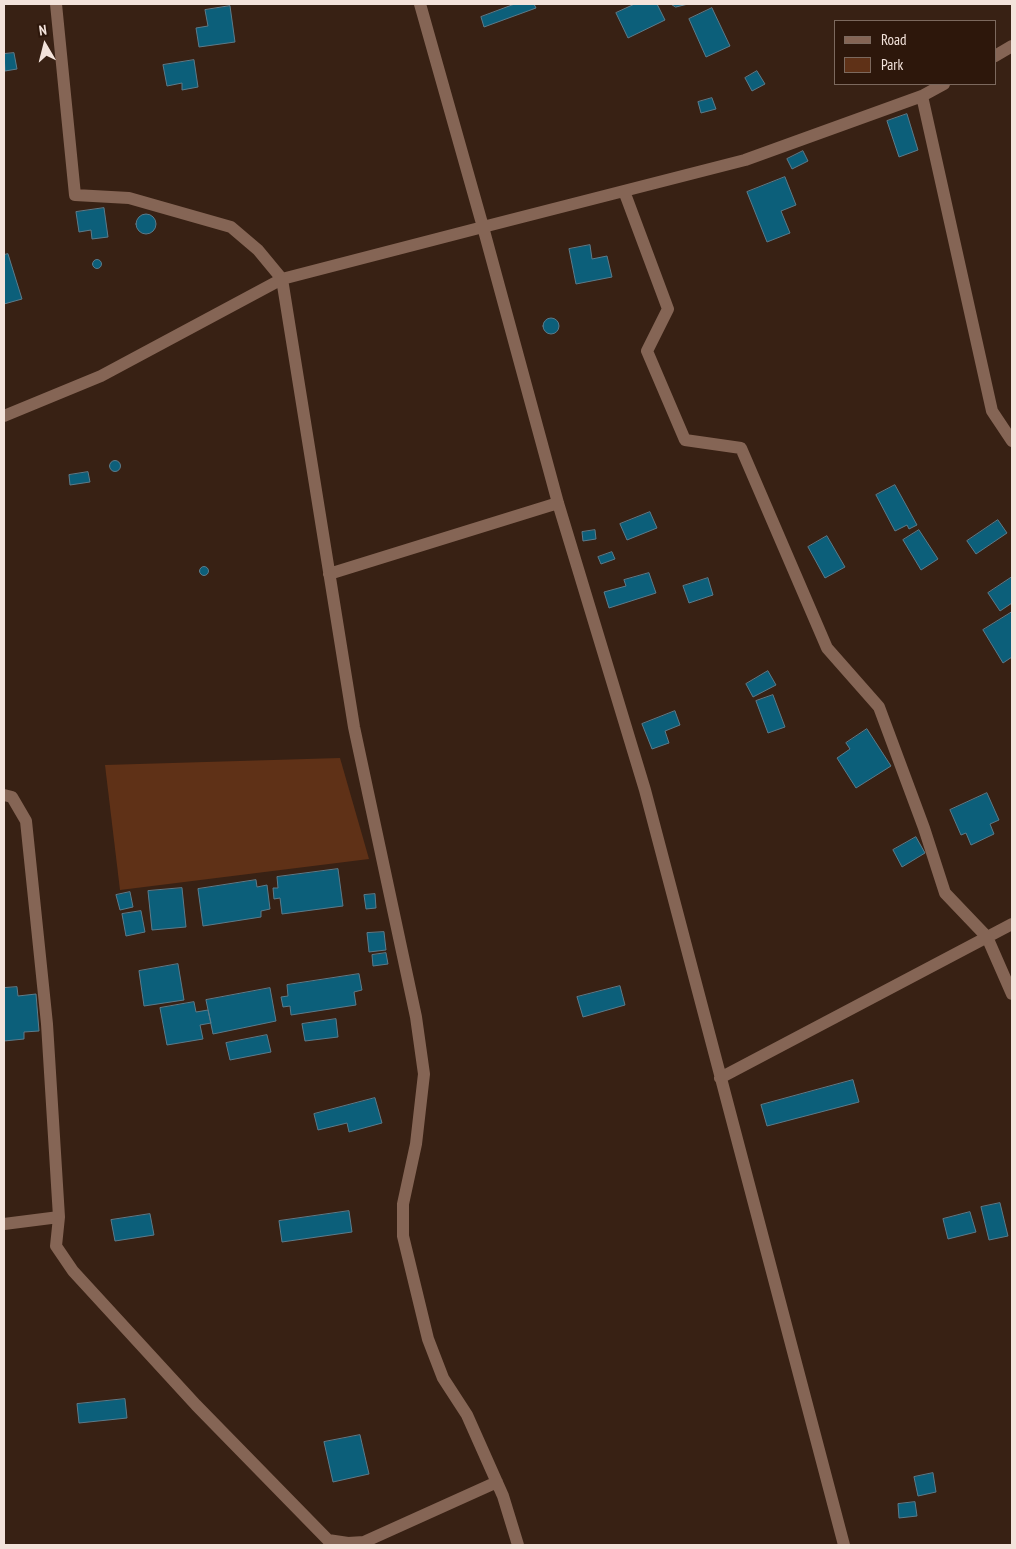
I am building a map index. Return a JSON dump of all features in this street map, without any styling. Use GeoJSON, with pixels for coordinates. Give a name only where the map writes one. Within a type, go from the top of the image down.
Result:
{"type":"FeatureCollection","features":[{"type":"Feature","properties":{"kind":"street"},"geometry":{"type":"LineString","coordinates":[[56,4],[75,195],[129,198],[230,226],[258,250],[282,279],[354,727],[416,1017],[424,1074],[416,1144],[403,1204],[403,1236],[428,1340],[443,1378],[467,1415],[496,1482],[518,1545]]}},
{"type":"Feature","properties":{"kind":"street"},"geometry":{"type":"LineString","coordinates":[[420,4],[558,503],[645,790],[844,1545]]}},
{"type":"Feature","properties":{"kind":"street"},"geometry":{"type":"LineString","coordinates":[[996,55],[1012,46]]}},
{"type":"Feature","properties":{"kind":"street"},"geometry":{"type":"LineString","coordinates":[[4,416],[101,376],[282,279],[745,160],[922,96],[942,85]]}},
{"type":"Feature","properties":{"kind":"street"},"geometry":{"type":"LineString","coordinates":[[922,96],[992,411],[1012,441]]}},
{"type":"Feature","properties":{"kind":"street"},"geometry":{"type":"LineString","coordinates":[[624,191],[668,309],[647,351],[685,440],[741,448],[827,648],[879,707],[924,828],[945,893],[986,937],[1012,994]]}},
{"type":"Feature","properties":{"kind":"street"},"geometry":{"type":"LineString","coordinates":[[329,574],[558,503]]}},
{"type":"Feature","properties":{"kind":"street"},"geometry":{"type":"LineString","coordinates":[[4,795],[12,797],[26,822],[47,1024],[59,1217],[56,1246],[73,1271],[196,1405],[328,1540],[348,1543],[364,1542],[496,1482]]}},
{"type":"Feature","properties":{"kind":"street"},"geometry":{"type":"LineString","coordinates":[[720,1078],[1012,924]]}},
{"type":"Feature","properties":{"kind":"street"},"geometry":{"type":"LineString","coordinates":[[4,1224],[59,1217]]}},
{"type":"Feature","properties":{"kind":"green space"},"geometry":{"type":"Polygon","coordinates":[[[340,758],[369,859],[120,890],[105,765],[340,758]]]}},
{"type":"Feature","properties":{"kind":"building"},"geometry":{"type":"Polygon","coordinates":[[[515,4],[534,4],[536,8],[484,27],[481,17],[515,4]]]}},
{"type":"Feature","properties":{"kind":"building"},"geometry":{"type":"Polygon","coordinates":[[[635,4],[657,4],[665,20],[628,38],[616,13],[635,4]]]}},
{"type":"Feature","properties":{"kind":"building"},"geometry":{"type":"Polygon","coordinates":[[[671,4],[688,4],[676,7],[671,4]]]}},
{"type":"Feature","properties":{"kind":"building"},"geometry":{"type":"Polygon","coordinates":[[[230,6],[235,42],[199,47],[196,28],[208,26],[205,10],[230,6]]]}},
{"type":"Feature","properties":{"kind":"building"},"geometry":{"type":"Polygon","coordinates":[[[712,8],[730,46],[706,57],[689,19],[712,8]]]}},
{"type":"Feature","properties":{"kind":"building"},"geometry":{"type":"Polygon","coordinates":[[[14,53],[17,69],[5,71],[4,54],[14,53]]]}},
{"type":"Feature","properties":{"kind":"building"},"geometry":{"type":"Polygon","coordinates":[[[194,60],[198,87],[182,90],[182,83],[167,86],[163,65],[194,60]]]}},
{"type":"Feature","properties":{"kind":"building"},"geometry":{"type":"Polygon","coordinates":[[[757,71],[765,84],[752,91],[745,78],[757,71]]]}},
{"type":"Feature","properties":{"kind":"building"},"geometry":{"type":"Polygon","coordinates":[[[712,98],[716,109],[701,113],[698,102],[712,98]]]}},
{"type":"Feature","properties":{"kind":"building"},"geometry":{"type":"Polygon","coordinates":[[[907,114],[918,150],[899,157],[887,121],[907,114]]]}},
{"type":"Feature","properties":{"kind":"building"},"geometry":{"type":"Polygon","coordinates":[[[803,151],[808,161],[792,169],[787,159],[803,151]]]}},
{"type":"Feature","properties":{"kind":"building"},"geometry":{"type":"Polygon","coordinates":[[[785,177],[796,205],[781,211],[790,233],[767,242],[747,192],[785,177]]]}},
{"type":"Feature","properties":{"kind":"building"},"geometry":{"type":"Polygon","coordinates":[[[104,208],[108,237],[92,239],[91,230],[79,232],[76,212],[104,208]]]}},
{"type":"Feature","properties":{"kind":"building"},"geometry":{"type":"Polygon","coordinates":[[[146,214],[153,217],[156,224],[153,231],[146,234],[139,231],[136,224],[139,217],[146,214]]]}},
{"type":"Feature","properties":{"kind":"building"},"geometry":{"type":"Polygon","coordinates":[[[590,245],[592,259],[607,256],[612,277],[576,284],[569,249],[590,245]]]}},
{"type":"Feature","properties":{"kind":"building"},"geometry":{"type":"Polygon","coordinates":[[[8,254],[22,299],[4,304],[4,255],[8,254]]]}},
{"type":"Feature","properties":{"kind":"building"},"geometry":{"type":"Polygon","coordinates":[[[97,259],[102,264],[97,269],[92,264],[97,259]]]}},
{"type":"Feature","properties":{"kind":"building"},"geometry":{"type":"Polygon","coordinates":[[[548,318],[554,318],[559,323],[557,332],[548,334],[543,329],[543,323],[548,318]]]}},
{"type":"Feature","properties":{"kind":"building"},"geometry":{"type":"Polygon","coordinates":[[[115,460],[121,466],[115,472],[109,466],[115,460]]]}},
{"type":"Feature","properties":{"kind":"building"},"geometry":{"type":"Polygon","coordinates":[[[88,472],[90,482],[70,485],[69,475],[88,472]]]}},
{"type":"Feature","properties":{"kind":"building"},"geometry":{"type":"Polygon","coordinates":[[[895,485],[917,525],[909,529],[907,525],[895,531],[876,495],[895,485]]]}},
{"type":"Feature","properties":{"kind":"building"},"geometry":{"type":"Polygon","coordinates":[[[650,512],[657,528],[627,540],[620,524],[650,512]]]}},
{"type":"Feature","properties":{"kind":"building"},"geometry":{"type":"Polygon","coordinates":[[[998,520],[1007,533],[976,554],[967,541],[998,520]]]}},
{"type":"Feature","properties":{"kind":"building"},"geometry":{"type":"Polygon","coordinates":[[[595,530],[596,539],[583,541],[582,532],[595,530]]]}},
{"type":"Feature","properties":{"kind":"building"},"geometry":{"type":"Polygon","coordinates":[[[919,530],[938,559],[921,570],[903,540],[919,530]]]}},
{"type":"Feature","properties":{"kind":"building"},"geometry":{"type":"Polygon","coordinates":[[[827,536],[845,567],[825,578],[808,547],[827,536]]]}},
{"type":"Feature","properties":{"kind":"building"},"geometry":{"type":"Polygon","coordinates":[[[612,552],[615,559],[601,564],[598,557],[612,552]]]}},
{"type":"Feature","properties":{"kind":"building"},"geometry":{"type":"Polygon","coordinates":[[[204,567],[208,571],[204,575],[200,571],[204,567]]]}},
{"type":"Feature","properties":{"kind":"building"},"geometry":{"type":"Polygon","coordinates":[[[649,573],[656,593],[609,608],[604,592],[626,586],[624,580],[649,573]]]}},
{"type":"Feature","properties":{"kind":"building"},"geometry":{"type":"Polygon","coordinates":[[[1012,577],[1012,603],[1000,611],[988,593],[1012,577]]]}},
{"type":"Feature","properties":{"kind":"building"},"geometry":{"type":"Polygon","coordinates":[[[708,578],[713,595],[689,603],[683,586],[708,578]]]}},
{"type":"Feature","properties":{"kind":"building"},"geometry":{"type":"Polygon","coordinates":[[[1012,612],[1012,657],[1003,663],[983,630],[1012,612]]]}},
{"type":"Feature","properties":{"kind":"building"},"geometry":{"type":"Polygon","coordinates":[[[768,671],[776,685],[753,697],[746,684],[768,671]]]}},
{"type":"Feature","properties":{"kind":"building"},"geometry":{"type":"Polygon","coordinates":[[[773,695],[785,727],[768,733],[756,701],[773,695]]]}},
{"type":"Feature","properties":{"kind":"building"},"geometry":{"type":"Polygon","coordinates":[[[675,711],[680,725],[665,731],[669,743],[652,749],[642,724],[675,711]]]}},
{"type":"Feature","properties":{"kind":"building"},"geometry":{"type":"Polygon","coordinates":[[[867,729],[891,766],[856,788],[837,758],[850,749],[846,743],[867,729]]]}},
{"type":"Feature","properties":{"kind":"building"},"geometry":{"type":"Polygon","coordinates":[[[987,793],[999,820],[990,824],[994,834],[971,845],[966,833],[961,835],[950,810],[987,793]]]}},
{"type":"Feature","properties":{"kind":"building"},"geometry":{"type":"Polygon","coordinates":[[[916,837],[925,853],[902,867],[893,850],[916,837]]]}},
{"type":"Feature","properties":{"kind":"building"},"geometry":{"type":"Polygon","coordinates":[[[338,869],[343,906],[282,914],[280,898],[274,899],[273,888],[278,888],[277,877],[338,869]]]}},
{"type":"Feature","properties":{"kind":"building"},"geometry":{"type":"Polygon","coordinates":[[[256,880],[257,887],[267,885],[270,909],[261,911],[261,917],[203,926],[198,889],[256,880]]]}},
{"type":"Feature","properties":{"kind":"building"},"geometry":{"type":"Polygon","coordinates":[[[182,888],[186,927],[152,930],[148,891],[182,888]]]}},
{"type":"Feature","properties":{"kind":"building"},"geometry":{"type":"Polygon","coordinates":[[[130,892],[133,907],[120,910],[116,895],[130,892]]]}},
{"type":"Feature","properties":{"kind":"building"},"geometry":{"type":"Polygon","coordinates":[[[375,894],[376,908],[366,909],[364,895],[375,894]]]}},
{"type":"Feature","properties":{"kind":"building"},"geometry":{"type":"Polygon","coordinates":[[[141,911],[145,932],[126,936],[122,914],[141,911]]]}},
{"type":"Feature","properties":{"kind":"building"},"geometry":{"type":"Polygon","coordinates":[[[384,932],[386,950],[369,952],[367,933],[384,932]]]}},
{"type":"Feature","properties":{"kind":"building"},"geometry":{"type":"Polygon","coordinates":[[[386,953],[388,964],[373,966],[372,955],[386,953]]]}},
{"type":"Feature","properties":{"kind":"building"},"geometry":{"type":"Polygon","coordinates":[[[178,964],[184,1000],[144,1006],[139,971],[178,964]]]}},
{"type":"Feature","properties":{"kind":"building"},"geometry":{"type":"Polygon","coordinates":[[[359,974],[362,990],[354,992],[356,1005],[291,1015],[290,1006],[283,1007],[281,997],[288,996],[287,985],[359,974]]]}},
{"type":"Feature","properties":{"kind":"building"},"geometry":{"type":"Polygon","coordinates":[[[620,986],[625,1005],[583,1017],[577,997],[620,986]]]}},
{"type":"Feature","properties":{"kind":"building"},"geometry":{"type":"Polygon","coordinates":[[[17,987],[18,996],[36,994],[39,1031],[24,1032],[24,1039],[4,1041],[4,988],[17,987]]]}},
{"type":"Feature","properties":{"kind":"building"},"geometry":{"type":"Polygon","coordinates":[[[270,988],[276,1021],[213,1034],[206,1000],[270,988]]]}},
{"type":"Feature","properties":{"kind":"building"},"geometry":{"type":"Polygon","coordinates":[[[194,1002],[196,1012],[208,1010],[211,1023],[200,1025],[203,1039],[167,1045],[160,1008],[194,1002]]]}},
{"type":"Feature","properties":{"kind":"building"},"geometry":{"type":"Polygon","coordinates":[[[336,1019],[338,1037],[305,1041],[302,1024],[336,1019]]]}},
{"type":"Feature","properties":{"kind":"building"},"geometry":{"type":"Polygon","coordinates":[[[267,1035],[271,1052],[230,1060],[226,1043],[267,1035]]]}},
{"type":"Feature","properties":{"kind":"building"},"geometry":{"type":"Polygon","coordinates":[[[853,1080],[859,1102],[767,1126],[761,1105],[853,1080]]]}},
{"type":"Feature","properties":{"kind":"building"},"geometry":{"type":"Polygon","coordinates":[[[375,1098],[382,1123],[349,1132],[347,1123],[318,1130],[314,1114],[375,1098]]]}},
{"type":"Feature","properties":{"kind":"building"},"geometry":{"type":"Polygon","coordinates":[[[1000,1203],[1008,1236],[989,1240],[981,1207],[1000,1203]]]}},
{"type":"Feature","properties":{"kind":"building"},"geometry":{"type":"Polygon","coordinates":[[[349,1211],[352,1232],[282,1242],[279,1221],[349,1211]]]}},
{"type":"Feature","properties":{"kind":"building"},"geometry":{"type":"Polygon","coordinates":[[[970,1212],[976,1232],[948,1239],[943,1219],[970,1212]]]}},
{"type":"Feature","properties":{"kind":"building"},"geometry":{"type":"Polygon","coordinates":[[[150,1214],[154,1235],[115,1241],[111,1220],[150,1214]]]}},
{"type":"Feature","properties":{"kind":"building"},"geometry":{"type":"Polygon","coordinates":[[[125,1399],[127,1418],[79,1423],[77,1404],[125,1399]]]}},
{"type":"Feature","properties":{"kind":"building"},"geometry":{"type":"Polygon","coordinates":[[[360,1435],[369,1474],[333,1482],[324,1442],[360,1435]]]}},
{"type":"Feature","properties":{"kind":"building"},"geometry":{"type":"Polygon","coordinates":[[[933,1473],[936,1492],[918,1496],[914,1477],[933,1473]]]}},
{"type":"Feature","properties":{"kind":"building"},"geometry":{"type":"Polygon","coordinates":[[[915,1502],[917,1516],[899,1518],[898,1504],[915,1502]]]}}]}
